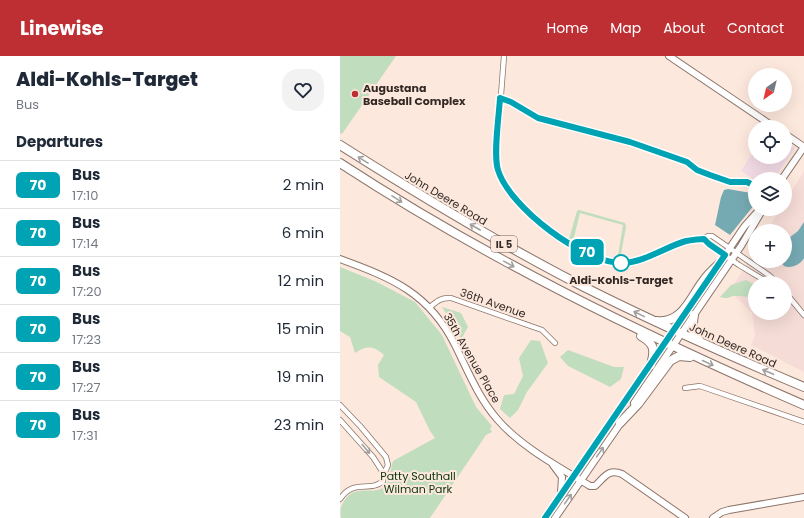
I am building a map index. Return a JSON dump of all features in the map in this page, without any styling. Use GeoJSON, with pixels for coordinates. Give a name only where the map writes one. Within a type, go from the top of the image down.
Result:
{"type":"FeatureCollection","features":[{"type":"Feature","properties":{"kind":"highway","name":"John Deere Road"},"geometry":{"type":"LineString","coordinates":[[340,145],[408,188],[499,241],[583,286],[654,321],[804,388]]}},
{"type":"Feature","properties":{"kind":"highway","name":"IL 5"},"geometry":{"type":"LineString","coordinates":[[340,163],[440,225],[563,293],[669,345],[804,404]]}},
{"type":"Feature","properties":{"kind":"highway"},"geometry":{"type":"LineString","coordinates":[[654,321],[669,321],[677,317],[704,280],[719,264]]}},
{"type":"Feature","properties":{"kind":"highway"},"geometry":{"type":"LineString","coordinates":[[563,293],[594,313],[649,341],[654,351],[651,364]]}},
{"type":"Feature","properties":{"kind":"highway"},"geometry":{"type":"LineString","coordinates":[[694,315],[692,327],[694,335],[710,346]]}},
{"type":"Feature","properties":{"kind":"highway"},"geometry":{"type":"LineString","coordinates":[[620,423],[638,404],[670,360],[679,356],[696,357]]}},
{"type":"Feature","properties":{"kind":"street"},"geometry":{"type":"LineString","coordinates":[[504,56],[496,160],[497,169],[502,181],[526,210],[548,229],[576,247],[609,262],[629,262],[686,241],[704,239],[708,236],[712,236],[770,276]]}},
{"type":"Feature","properties":{"kind":"street"},"geometry":{"type":"LineString","coordinates":[[668,56],[764,120]]}},
{"type":"Feature","properties":{"kind":"street"},"geometry":{"type":"LineString","coordinates":[[500,98],[511,102],[538,118],[630,142],[687,162],[697,170],[730,182],[748,182]]}},
{"type":"Feature","properties":{"kind":"street"},"geometry":{"type":"LineString","coordinates":[[787,172],[804,147],[792,139]]}},
{"type":"Feature","properties":{"kind":"street"},"geometry":{"type":"LineString","coordinates":[[554,518],[620,423],[719,264],[754,216]]}},
{"type":"Feature","properties":{"kind":"street"},"geometry":{"type":"LineString","coordinates":[[678,332],[694,315],[732,260],[757,216]]}},
{"type":"Feature","properties":{"kind":"street"},"geometry":{"type":"LineString","coordinates":[[704,239],[709,244],[757,276]]}},
{"type":"Feature","properties":{"kind":"street"},"geometry":{"type":"LineString","coordinates":[[340,259],[391,279],[410,291],[429,308]]}},
{"type":"Feature","properties":{"kind":"street","name":"36th Avenue"},"geometry":{"type":"LineString","coordinates":[[429,308],[439,300],[451,298],[542,330],[555,343]]}},
{"type":"Feature","properties":{"kind":"street"},"geometry":{"type":"LineString","coordinates":[[792,301],[804,315]]}},
{"type":"Feature","properties":{"kind":"street","name":"35th Avenue Place"},"geometry":{"type":"LineString","coordinates":[[429,308],[448,333],[473,383],[486,405],[510,432],[580,481]]}},
{"type":"Feature","properties":{"kind":"street"},"geometry":{"type":"LineString","coordinates":[[545,518],[651,364],[669,345]]}},
{"type":"Feature","properties":{"kind":"street"},"geometry":{"type":"LineString","coordinates":[[685,388],[700,386],[804,422]]}},
{"type":"Feature","properties":{"kind":"street"},"geometry":{"type":"LineString","coordinates":[[340,406],[361,427],[386,457],[388,465],[383,481],[379,484],[352,488],[344,492],[340,499]]}},
{"type":"Feature","properties":{"kind":"street"},"geometry":{"type":"LineString","coordinates":[[340,420],[373,457],[384,474]]}},
{"type":"Feature","properties":{"kind":"street"},"geometry":{"type":"LineString","coordinates":[[551,462],[562,476],[561,494]]}},
{"type":"Feature","properties":{"kind":"street"},"geometry":{"type":"LineString","coordinates":[[580,481],[593,487],[606,474],[610,472],[618,472],[685,518]]}},
{"type":"Feature","properties":{"kind":"street"},"geometry":{"type":"LineString","coordinates":[[713,518],[722,512],[729,510],[804,497]]}},
{"type":"Feature","properties":{"kind":"shaded area"},"geometry":{"type":"Polygon","coordinates":[[[748,160],[748,164],[784,164],[779,172],[748,172],[748,176],[741,171],[748,160]]]}},
{"type":"Feature","properties":{"kind":"shaded area"},"geometry":{"type":"Polygon","coordinates":[[[804,171],[804,372],[751,345],[755,336],[753,320],[792,320],[792,276],[748,276],[748,309],[730,291],[748,261],[748,268],[792,268],[792,224],[771,224],[776,216],[792,216],[792,191],[804,171]]]}},
{"type":"Feature","properties":{"kind":"green space","name":"Augustana Baseball Complex"},"geometry":{"type":"Polygon","coordinates":[[[340,56],[396,56],[342,134],[340,133],[340,56]]]}},
{"type":"Feature","properties":{"kind":"green space"},"geometry":{"type":"Polygon","coordinates":[[[579,210],[625,223],[626,227],[620,259],[616,259],[616,257],[618,256],[623,225],[580,213],[574,237],[575,239],[573,241],[569,239],[577,211],[579,210]]]}},
{"type":"Feature","properties":{"kind":"green space","name":"Patty Southall Wilman Park"},"geometry":{"type":"Polygon","coordinates":[[[340,267],[377,282],[415,302],[442,335],[476,407],[492,426],[490,429],[492,432],[486,435],[430,518],[341,518],[341,507],[348,496],[359,491],[382,489],[387,483],[393,461],[435,438],[416,402],[379,377],[378,365],[384,355],[374,348],[363,349],[355,353],[350,337],[340,331],[340,267]]]}},
{"type":"Feature","properties":{"kind":"green space"},"geometry":{"type":"Polygon","coordinates":[[[746,280],[748,281],[748,296],[720,297],[731,285],[746,280]]]}},
{"type":"Feature","properties":{"kind":"green space"},"geometry":{"type":"Polygon","coordinates":[[[442,307],[461,313],[468,327],[461,339],[442,307]]]}},
{"type":"Feature","properties":{"kind":"green space"},"geometry":{"type":"Polygon","coordinates":[[[531,340],[540,341],[548,363],[527,392],[518,410],[510,418],[500,409],[504,395],[514,394],[523,376],[519,358],[531,340]]]}},
{"type":"Feature","properties":{"kind":"green space"},"geometry":{"type":"Polygon","coordinates":[[[568,350],[614,367],[624,367],[621,379],[610,387],[568,366],[560,357],[568,350]]]}},
{"type":"Feature","properties":{"kind":"water"},"geometry":{"type":"Polygon","coordinates":[[[728,189],[748,192],[748,213],[730,235],[715,225],[724,190],[728,189]]]}},
{"type":"Feature","properties":{"kind":"water"},"geometry":{"type":"Polygon","coordinates":[[[804,222],[804,258],[800,263],[792,267],[792,236],[798,231],[804,222]]]}},
{"type":"Feature","properties":{"kind":"bus line","name":"70"},"geometry":{"type":"LineString","coordinates":[[545,518],[666,344],[725,255],[704,239],[686,241],[629,262],[609,262],[558,237],[537,221],[526,210],[515,198],[500,177],[496,160],[500,98],[511,102],[538,118],[630,142],[687,162],[700,172],[730,182],[748,182]]}},
{"type":"Feature","properties":{"kind":"place","name":"Augustana Baseball Complex"},"geometry":{"type":"Point","coordinates":[355,94]}},
{"type":"Feature","properties":{"kind":"place","name":"Aldi-Kohls-Target"},"geometry":{"type":"Point","coordinates":[621,263]}}]}
